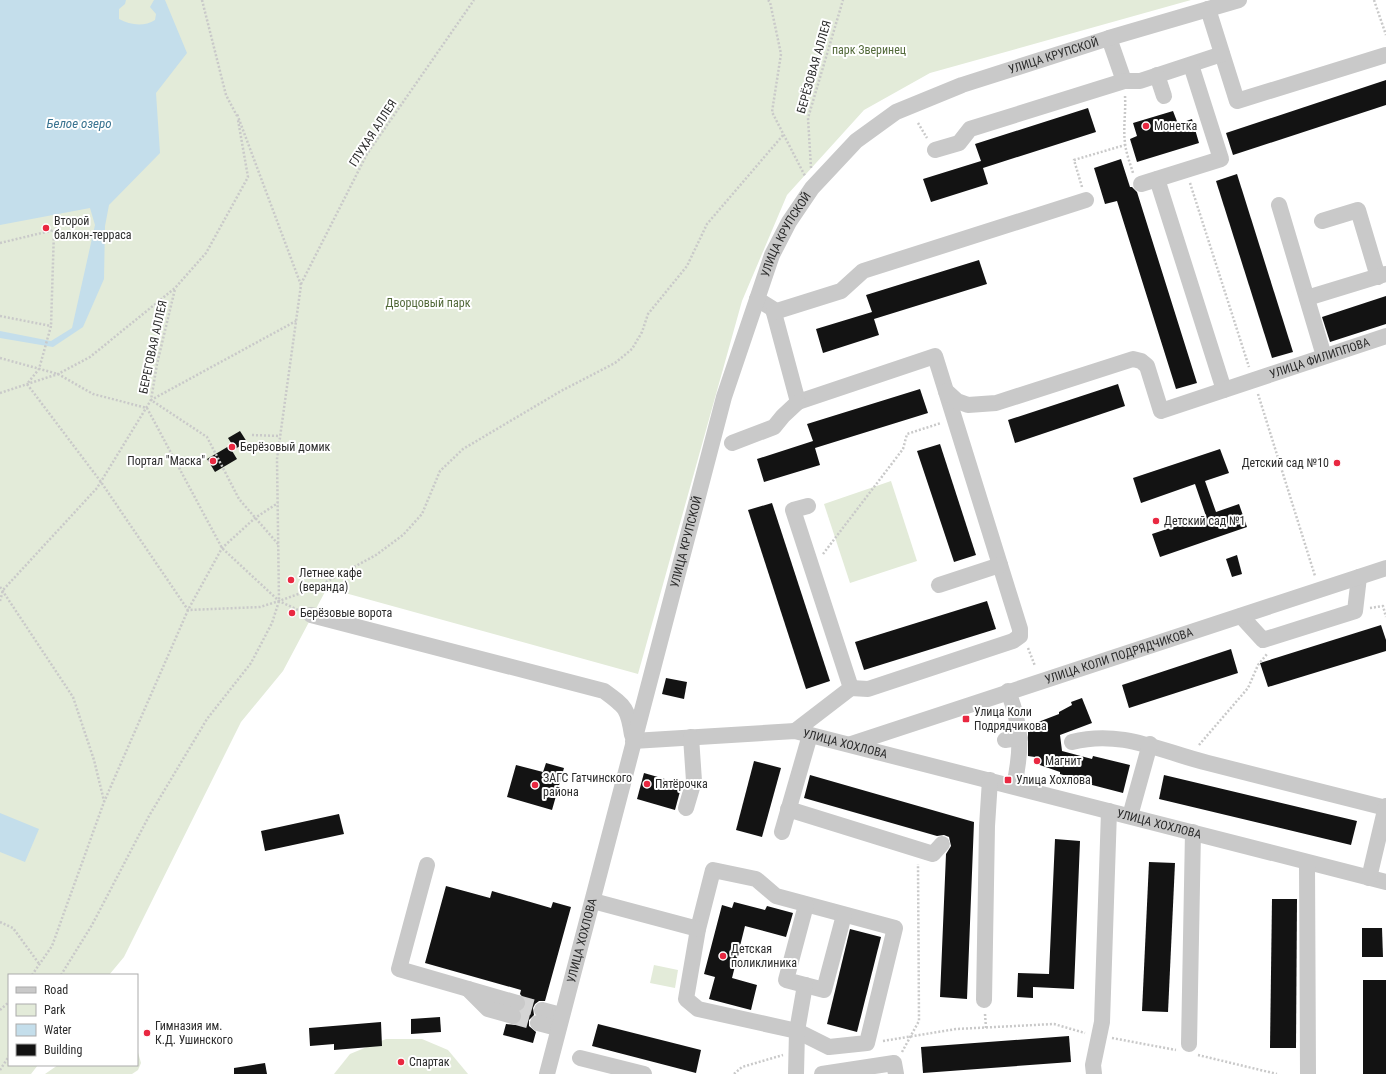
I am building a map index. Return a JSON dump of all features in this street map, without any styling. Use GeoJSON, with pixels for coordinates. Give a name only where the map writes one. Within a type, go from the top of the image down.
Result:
{"type":"FeatureCollection","features":[{"type":"Feature","properties":{"kind":"street","name":"УЛИЦА КРУПСКОЙ"},"geometry":{"type":"LineString","coordinates":[[633,741],[724,397],[772,255],[789,222],[812,188],[856,141],[896,112],[962,85],[1109,38],[1239,0]]}},
{"type":"Feature","properties":{"kind":"street"},"geometry":{"type":"LineString","coordinates":[[1208,9],[1237,101],[1386,55]]}},
{"type":"Feature","properties":{"kind":"street"},"geometry":{"type":"LineString","coordinates":[[1109,38],[1124,81]]}},
{"type":"Feature","properties":{"kind":"street"},"geometry":{"type":"LineString","coordinates":[[935,150],[959,143],[970,129],[1124,81],[1140,81],[1222,54]]}},
{"type":"Feature","properties":{"kind":"street"},"geometry":{"type":"LineString","coordinates":[[1141,184],[1221,159],[1190,65]]}},
{"type":"Feature","properties":{"kind":"street"},"geometry":{"type":"LineString","coordinates":[[1157,75],[1164,96]]}},
{"type":"Feature","properties":{"kind":"street"},"geometry":{"type":"LineString","coordinates":[[1157,179],[1224,390]]}},
{"type":"Feature","properties":{"kind":"street"},"geometry":{"type":"LineString","coordinates":[[774,312],[840,291],[863,271],[1086,200]]}},
{"type":"Feature","properties":{"kind":"street"},"geometry":{"type":"LineString","coordinates":[[1279,205],[1324,356]]}},
{"type":"Feature","properties":{"kind":"street"},"geometry":{"type":"LineString","coordinates":[[1307,298],[1382,275],[1358,210],[1322,220]]}},
{"type":"Feature","properties":{"kind":"street"},"geometry":{"type":"LineString","coordinates":[[757,299],[773,309],[798,402]]}},
{"type":"Feature","properties":{"kind":"street","name":"УЛИЦА ФИЛИППОВА"},"geometry":{"type":"LineString","coordinates":[[946,391],[957,400],[968,405],[996,403],[1133,359],[1141,361],[1147,366],[1162,410],[1386,336]]}},
{"type":"Feature","properties":{"kind":"street"},"geometry":{"type":"LineString","coordinates":[[732,443],[774,428],[783,416],[798,402],[935,356],[1020,628],[1020,636],[1013,641],[868,689],[851,688],[803,733],[782,832]]}},
{"type":"Feature","properties":{"kind":"street"},"geometry":{"type":"LineString","coordinates":[[808,506],[793,510],[851,688]]}},
{"type":"Feature","properties":{"kind":"street"},"geometry":{"type":"LineString","coordinates":[[939,585],[1000,565]]}},
{"type":"Feature","properties":{"kind":"street","name":"УЛИЦА КОЛИ ПОДРЯДЧИКОВА"},"geometry":{"type":"LineString","coordinates":[[851,744],[1008,691],[1386,568]]}},
{"type":"Feature","properties":{"kind":"street"},"geometry":{"type":"LineString","coordinates":[[1241,616],[1263,640],[1356,611],[1359,577]]}},
{"type":"Feature","properties":{"kind":"street"},"geometry":{"type":"LineString","coordinates":[[311,615],[604,691],[621,703],[629,714],[633,741]]}},
{"type":"Feature","properties":{"kind":"street"},"geometry":{"type":"LineString","coordinates":[[1008,691],[1015,711],[1013,739],[1018,765],[1014,786]]}},
{"type":"Feature","properties":{"kind":"street"},"geometry":{"type":"LineString","coordinates":[[900,757],[892,747],[891,742],[892,737],[902,727]]}},
{"type":"Feature","properties":{"kind":"street","name":"УЛИЦА ХОХЛОВА"},"geometry":{"type":"LineString","coordinates":[[547,1074],[559,1022],[593,901],[633,741],[691,737],[803,733],[851,744],[1193,832],[1307,863],[1386,882]]}},
{"type":"Feature","properties":{"kind":"street"},"geometry":{"type":"LineString","coordinates":[[686,808],[694,781],[691,737]]}},
{"type":"Feature","properties":{"kind":"street"},"geometry":{"type":"LineString","coordinates":[[1072,742],[1090,737],[1150,744],[1188,758],[1386,807],[1369,878]]}},
{"type":"Feature","properties":{"kind":"street"},"geometry":{"type":"LineString","coordinates":[[1130,816],[1150,744]]}},
{"type":"Feature","properties":{"kind":"street"},"geometry":{"type":"LineString","coordinates":[[984,1000],[987,826],[990,780]]}},
{"type":"Feature","properties":{"kind":"street"},"geometry":{"type":"LineString","coordinates":[[788,809],[933,854],[942,844]]}},
{"type":"Feature","properties":{"kind":"street"},"geometry":{"type":"LineString","coordinates":[[1094,1074],[1094,1065],[1102,1022],[1109,811]]}},
{"type":"Feature","properties":{"kind":"street"},"geometry":{"type":"LineString","coordinates":[[1189,1044],[1193,832]]}},
{"type":"Feature","properties":{"kind":"street"},"geometry":{"type":"LineString","coordinates":[[1307,863],[1308,1074]]}},
{"type":"Feature","properties":{"kind":"street"},"geometry":{"type":"LineString","coordinates":[[427,865],[399,969],[468,989],[488,1009],[515,1009]]}},
{"type":"Feature","properties":{"kind":"street"},"geometry":{"type":"LineString","coordinates":[[713,870],[756,879],[776,896],[895,928],[867,1044],[829,1047],[797,1031],[698,1009],[686,999],[698,929],[713,870]]}},
{"type":"Feature","properties":{"kind":"street"},"geometry":{"type":"LineString","coordinates":[[593,901],[698,929]]}},
{"type":"Feature","properties":{"kind":"street"},"geometry":{"type":"LineString","coordinates":[[806,905],[786,980],[824,990],[844,915]]}},
{"type":"Feature","properties":{"kind":"street"},"geometry":{"type":"LineString","coordinates":[[796,1074],[797,1031],[805,985]]}},
{"type":"Feature","properties":{"kind":"street"},"geometry":{"type":"LineString","coordinates":[[540,1016],[559,1022]]}},
{"type":"Feature","properties":{"kind":"street"},"geometry":{"type":"LineString","coordinates":[[580,1058],[618,1071],[644,1074]]}},
{"type":"Feature","properties":{"kind":"street"},"geometry":{"type":"LineString","coordinates":[[822,1074],[895,1069]]}},
{"type":"Feature","properties":{"kind":"path"},"geometry":{"type":"LineString","coordinates":[[62,974],[92,924],[149,816],[207,720],[251,664],[272,623],[279,601],[277,459],[301,285],[237,114],[226,95],[202,0]]}},
{"type":"Feature","properties":{"kind":"path","name":"ГЛУХАЯ АЛЛЕЯ"},"geometry":{"type":"LineString","coordinates":[[301,285],[367,154],[474,0]]}},
{"type":"Feature","properties":{"kind":"path"},"geometry":{"type":"LineString","coordinates":[[768,0],[770,2],[781,54],[772,112],[812,188]]}},
{"type":"Feature","properties":{"kind":"path","name":"БЕРЁЗОВАЯ АЛЛЕЯ"},"geometry":{"type":"LineString","coordinates":[[812,188],[808,118],[843,0]]}},
{"type":"Feature","properties":{"kind":"path"},"geometry":{"type":"LineString","coordinates":[[1374,0],[1386,35]]}},
{"type":"Feature","properties":{"kind":"path"},"geometry":{"type":"LineString","coordinates":[[1124,81],[1126,113],[1124,132],[1125,145],[1134,175],[1141,184]]}},
{"type":"Feature","properties":{"kind":"path"},"geometry":{"type":"LineString","coordinates":[[0,393],[58,374],[90,357],[175,288],[206,253],[248,177],[237,114]]}},
{"type":"Feature","properties":{"kind":"path"},"geometry":{"type":"LineString","coordinates":[[188,610],[260,607],[279,601],[315,588],[376,555],[403,535],[422,514],[440,471],[463,449],[561,391],[615,363],[632,349],[642,332],[648,314],[687,266],[708,224],[784,134]]}},
{"type":"Feature","properties":{"kind":"path"},"geometry":{"type":"LineString","coordinates":[[1086,200],[1074,160],[1125,145]]}},
{"type":"Feature","properties":{"kind":"path"},"geometry":{"type":"LineString","coordinates":[[0,243],[54,230],[51,326],[39,369],[28,384]]}},
{"type":"Feature","properties":{"kind":"path","name":"БЕРЕГОВАЯ АЛЛЕЯ"},"geometry":{"type":"LineString","coordinates":[[3,590],[101,482],[147,408],[151,400],[157,364],[175,288]]}},
{"type":"Feature","properties":{"kind":"path"},"geometry":{"type":"LineString","coordinates":[[0,316],[51,326]]}},
{"type":"Feature","properties":{"kind":"path"},"geometry":{"type":"LineString","coordinates":[[278,544],[239,499],[220,457],[207,437],[151,400],[296,321]]}},
{"type":"Feature","properties":{"kind":"path"},"geometry":{"type":"LineString","coordinates":[[0,358],[58,374],[93,394],[147,408],[222,548],[279,601],[311,615]]}},
{"type":"Feature","properties":{"kind":"path"},"geometry":{"type":"LineString","coordinates":[[28,384],[101,482],[188,610]]}},
{"type":"Feature","properties":{"kind":"path"},"geometry":{"type":"LineString","coordinates":[[812,568],[903,449],[907,434],[954,418]]}},
{"type":"Feature","properties":{"kind":"path"},"geometry":{"type":"LineString","coordinates":[[252,435],[280,436]]}},
{"type":"Feature","properties":{"kind":"path"},"geometry":{"type":"LineString","coordinates":[[33,974],[52,946],[104,802],[188,610],[222,548],[255,518],[278,503]]}},
{"type":"Feature","properties":{"kind":"path"},"geometry":{"type":"LineString","coordinates":[[0,587],[74,697],[94,760],[104,802]]}},
{"type":"Feature","properties":{"kind":"path"},"geometry":{"type":"LineString","coordinates":[[0,601],[3,590]]}},
{"type":"Feature","properties":{"kind":"path"},"geometry":{"type":"LineString","coordinates":[[1356,611],[1383,606],[1386,616]]}},
{"type":"Feature","properties":{"kind":"path"},"geometry":{"type":"LineString","coordinates":[[1188,758],[1248,688],[1258,665],[1284,633]]}},
{"type":"Feature","properties":{"kind":"path"},"geometry":{"type":"LineString","coordinates":[[895,1069],[919,1021],[918,849]]}},
{"type":"Feature","properties":{"kind":"path"},"geometry":{"type":"LineString","coordinates":[[0,922],[13,928],[40,965]]}},
{"type":"Feature","properties":{"kind":"path"},"geometry":{"type":"LineString","coordinates":[[0,1010],[8,1003]]}},
{"type":"Feature","properties":{"kind":"path"},"geometry":{"type":"LineString","coordinates":[[867,1044],[956,1029],[1054,1024],[1099,1036]]}},
{"type":"Feature","properties":{"kind":"path"},"geometry":{"type":"LineString","coordinates":[[734,1074],[742,1067],[785,1055],[797,1055]]}},
{"type":"Feature","properties":{"kind":"path"},"geometry":{"type":"LineString","coordinates":[[0,1070],[8,1058]]}},
{"type":"Feature","properties":{"kind":"green space","name":"Дворцовый парк"},"geometry":{"type":"Polygon","coordinates":[[[0,0],[1191,0],[930,73],[864,110],[787,195],[742,301],[638,674],[327,588],[283,671],[241,722],[124,957],[110,974],[8,974],[8,1066],[37,1066],[31,1074],[0,1074],[0,0]]]}},
{"type":"Feature","properties":{"kind":"green space"},"geometry":{"type":"Polygon","coordinates":[[[891,481],[917,561],[850,583],[824,504],[891,481]]]}},
{"type":"Feature","properties":{"kind":"green space"},"geometry":{"type":"Polygon","coordinates":[[[654,965],[678,970],[675,988],[650,983],[654,965]]]}},
{"type":"Feature","properties":{"kind":"green space","name":"Спартак"},"geometry":{"type":"Polygon","coordinates":[[[386,1039],[422,1039],[448,1050],[468,1074],[334,1074],[350,1054],[386,1039]]]}},
{"type":"Feature","properties":{"kind":"green space"},"geometry":{"type":"Polygon","coordinates":[[[138,1052],[141,1063],[138,1070],[132,1074],[45,1074],[57,1066],[138,1066],[138,1052]]]}},
{"type":"Feature","properties":{"kind":"water","name":"Белое озеро"},"geometry":{"type":"Polygon","coordinates":[[[0,0],[126,0],[125,4],[119,9],[119,19],[128,23],[146,24],[155,20],[156,14],[150,7],[154,0],[165,0],[187,53],[156,93],[160,153],[109,205],[105,226],[104,279],[83,327],[53,347],[0,338],[0,331],[51,341],[72,328],[95,225],[90,208],[0,225],[0,0]]]}},
{"type":"Feature","properties":{"kind":"water"},"geometry":{"type":"Polygon","coordinates":[[[0,813],[39,829],[25,862],[0,852],[0,813]]]}},
{"type":"Feature","properties":{"kind":"building"},"geometry":{"type":"Polygon","coordinates":[[[1386,80],[1386,105],[1233,155],[1226,133],[1386,80]]]}},
{"type":"Feature","properties":{"kind":"building"},"geometry":{"type":"Polygon","coordinates":[[[1088,108],[1096,132],[983,168],[988,184],[931,202],[923,179],[981,161],[975,144],[1088,108]]]}},
{"type":"Feature","properties":{"kind":"building"},"geometry":{"type":"Polygon","coordinates":[[[1173,111],[1178,124],[1192,119],[1199,143],[1137,162],[1130,139],[1137,136],[1133,123],[1173,111]]]}},
{"type":"Feature","properties":{"kind":"building"},"geometry":{"type":"Polygon","coordinates":[[[1121,159],[1130,187],[1137,192],[1197,383],[1176,389],[1117,201],[1105,204],[1094,168],[1121,159]]]}},
{"type":"Feature","properties":{"kind":"building"},"geometry":{"type":"Polygon","coordinates":[[[1237,174],[1293,352],[1272,358],[1216,181],[1237,174]]]}},
{"type":"Feature","properties":{"kind":"building"},"geometry":{"type":"Polygon","coordinates":[[[979,260],[987,284],[874,319],[879,335],[823,353],[816,329],[872,312],[866,295],[979,260]]]}},
{"type":"Feature","properties":{"kind":"building"},"geometry":{"type":"Polygon","coordinates":[[[1386,296],[1386,324],[1330,342],[1322,317],[1386,296]]]}},
{"type":"Feature","properties":{"kind":"building"},"geometry":{"type":"Polygon","coordinates":[[[1118,384],[1125,406],[1015,443],[1008,420],[1118,384]]]}},
{"type":"Feature","properties":{"kind":"building"},"geometry":{"type":"Polygon","coordinates":[[[920,389],[928,413],[815,448],[820,465],[764,482],[757,459],[813,441],[807,424],[920,389]]]}},
{"type":"Feature","properties":{"kind":"building"},"geometry":{"type":"Polygon","coordinates":[[[240,431],[247,442],[235,449],[228,438],[240,431]]]}},
{"type":"Feature","properties":{"kind":"building"},"geometry":{"type":"Polygon","coordinates":[[[940,444],[976,555],[954,562],[917,451],[940,444]]]}},
{"type":"Feature","properties":{"kind":"building"},"geometry":{"type":"Polygon","coordinates":[[[229,446],[237,459],[215,472],[207,459],[229,446]]]}},
{"type":"Feature","properties":{"kind":"building"},"geometry":{"type":"Polygon","coordinates":[[[1220,449],[1229,473],[1205,481],[1216,512],[1239,504],[1247,527],[1160,557],[1152,534],[1206,516],[1195,484],[1141,503],[1133,478],[1220,449]]]}},
{"type":"Feature","properties":{"kind":"building"},"geometry":{"type":"Polygon","coordinates":[[[772,503],[830,681],[806,689],[748,510],[772,503]]]}},
{"type":"Feature","properties":{"kind":"building"},"geometry":{"type":"Polygon","coordinates":[[[1237,555],[1242,574],[1232,577],[1226,559],[1237,555]]]}},
{"type":"Feature","properties":{"kind":"building"},"geometry":{"type":"Polygon","coordinates":[[[987,601],[996,629],[864,670],[855,642],[987,601]]]}},
{"type":"Feature","properties":{"kind":"building"},"geometry":{"type":"Polygon","coordinates":[[[1381,625],[1386,640],[1386,651],[1268,687],[1260,663],[1381,625]]]}},
{"type":"Feature","properties":{"kind":"building"},"geometry":{"type":"Polygon","coordinates":[[[1231,649],[1238,673],[1129,708],[1122,685],[1231,649]]]}},
{"type":"Feature","properties":{"kind":"building"},"geometry":{"type":"Polygon","coordinates":[[[666,678],[687,682],[684,699],[662,694],[666,678]]]}},
{"type":"Feature","properties":{"kind":"building"},"geometry":{"type":"Polygon","coordinates":[[[1082,698],[1092,723],[1060,735],[1062,751],[1092,759],[1093,756],[1130,765],[1123,793],[1069,779],[1070,777],[1060,774],[1060,772],[1034,763],[1035,757],[1028,756],[1028,732],[1035,730],[1033,724],[1059,714],[1059,712],[1072,705],[1071,702],[1082,698]]]}},
{"type":"Feature","properties":{"kind":"building"},"geometry":{"type":"Polygon","coordinates":[[[754,761],[781,768],[762,837],[736,830],[754,761]]]}},
{"type":"Feature","properties":{"kind":"building","name":"ЗАГС Гатчинского района"},"geometry":{"type":"Polygon","coordinates":[[[546,763],[564,768],[552,810],[507,797],[516,765],[543,772],[546,763]]]}},
{"type":"Feature","properties":{"kind":"building"},"geometry":{"type":"Polygon","coordinates":[[[644,773],[682,784],[675,810],[637,799],[644,773]]]}},
{"type":"Feature","properties":{"kind":"building"},"geometry":{"type":"Polygon","coordinates":[[[810,775],[974,822],[967,999],[940,997],[946,854],[951,846],[949,837],[944,835],[937,836],[804,798],[810,775]]]}},
{"type":"Feature","properties":{"kind":"building"},"geometry":{"type":"Polygon","coordinates":[[[1164,775],[1357,821],[1351,845],[1159,799],[1164,775]]]}},
{"type":"Feature","properties":{"kind":"building"},"geometry":{"type":"Polygon","coordinates":[[[339,814],[344,834],[265,851],[261,831],[339,814]]]}},
{"type":"Feature","properties":{"kind":"building"},"geometry":{"type":"Polygon","coordinates":[[[1055,839],[1080,841],[1074,989],[1033,987],[1033,998],[1017,997],[1018,973],[1049,974],[1055,839]]]}},
{"type":"Feature","properties":{"kind":"building"},"geometry":{"type":"Polygon","coordinates":[[[1149,862],[1175,863],[1168,1012],[1142,1011],[1149,862]]]}},
{"type":"Feature","properties":{"kind":"building"},"geometry":{"type":"Polygon","coordinates":[[[446,886],[490,898],[492,891],[551,908],[553,902],[571,907],[545,1001],[539,1001],[535,1004],[533,1008],[534,1015],[529,1020],[529,1026],[536,1032],[533,1043],[503,1035],[506,1024],[516,1025],[522,1019],[521,1011],[526,1006],[526,1001],[520,994],[521,990],[425,963],[446,886]]]}},
{"type":"Feature","properties":{"kind":"building"},"geometry":{"type":"Polygon","coordinates":[[[1272,899],[1297,899],[1296,1048],[1270,1048],[1272,899]]]}},
{"type":"Feature","properties":{"kind":"building","name":"Детская поликлиника"},"geometry":{"type":"Polygon","coordinates":[[[734,902],[765,910],[767,906],[793,913],[786,937],[745,926],[732,978],[757,985],[751,1010],[709,999],[715,977],[704,974],[722,905],[732,908],[734,902]]]}},
{"type":"Feature","properties":{"kind":"building"},"geometry":{"type":"Polygon","coordinates":[[[1362,928],[1382,928],[1383,957],[1362,957],[1362,928]]]}},
{"type":"Feature","properties":{"kind":"building"},"geometry":{"type":"Polygon","coordinates":[[[850,929],[881,937],[857,1032],[827,1024],[850,929]]]}},
{"type":"Feature","properties":{"kind":"building"},"geometry":{"type":"Polygon","coordinates":[[[1363,980],[1386,980],[1386,1074],[1363,1074],[1363,980]]]}},
{"type":"Feature","properties":{"kind":"building"},"geometry":{"type":"Polygon","coordinates":[[[440,1017],[441,1032],[411,1034],[411,1019],[440,1017]]]}},
{"type":"Feature","properties":{"kind":"building"},"geometry":{"type":"Polygon","coordinates":[[[381,1022],[382,1046],[334,1050],[334,1044],[310,1046],[309,1028],[381,1022]]]}},
{"type":"Feature","properties":{"kind":"building"},"geometry":{"type":"Polygon","coordinates":[[[598,1024],[701,1050],[696,1073],[592,1046],[598,1024]]]}},
{"type":"Feature","properties":{"kind":"building"},"geometry":{"type":"Polygon","coordinates":[[[1069,1036],[1071,1062],[923,1073],[921,1047],[1069,1036]]]}},
{"type":"Feature","properties":{"kind":"building"},"geometry":{"type":"Polygon","coordinates":[[[265,1063],[267,1074],[234,1074],[234,1068],[265,1063]]]}},
{"type":"Feature","properties":{"kind":"tunnel"},"geometry":{"type":"LineString","coordinates":[[517,1003],[542,1010]]}},
{"type":"Feature","properties":{"kind":"tunnel"},"geometry":{"type":"LineString","coordinates":[[513,1016],[538,1023]]}},
{"type":"Feature","properties":{"kind":"place","name":"Монетка"},"geometry":{"type":"Point","coordinates":[1146,126]}},
{"type":"Feature","properties":{"kind":"place","name":"Второй балкон-терраса"},"geometry":{"type":"Point","coordinates":[46,228]}},
{"type":"Feature","properties":{"kind":"place","name":"Берёзовый домик"},"geometry":{"type":"Point","coordinates":[232,447]}},
{"type":"Feature","properties":{"kind":"place","name":"Портал \"Маска\""},"geometry":{"type":"Point","coordinates":[213,461]}},
{"type":"Feature","properties":{"kind":"place","name":"Детский сад №10"},"geometry":{"type":"Point","coordinates":[1337,463]}},
{"type":"Feature","properties":{"kind":"place","name":"Детский сад №1"},"geometry":{"type":"Point","coordinates":[1156,521]}},
{"type":"Feature","properties":{"kind":"place","name":"Летнее кафе (веранда)"},"geometry":{"type":"Point","coordinates":[291,580]}},
{"type":"Feature","properties":{"kind":"place","name":"Берёзовые ворота"},"geometry":{"type":"Point","coordinates":[292,613]}},
{"type":"Feature","properties":{"kind":"place","name":"Улица Коли Подрядчикова"},"geometry":{"type":"Point","coordinates":[966,719]}},
{"type":"Feature","properties":{"kind":"place","name":"Магнит"},"geometry":{"type":"Point","coordinates":[1037,761]}},
{"type":"Feature","properties":{"kind":"place","name":"Улица Хохлова"},"geometry":{"type":"Point","coordinates":[1008,780]}},
{"type":"Feature","properties":{"kind":"place","name":"Пятёрочка"},"geometry":{"type":"Point","coordinates":[647,784]}},
{"type":"Feature","properties":{"kind":"place","name":"ЗАГС Гатчинского района"},"geometry":{"type":"Point","coordinates":[535,785]}},
{"type":"Feature","properties":{"kind":"place","name":"Детская поликлиника"},"geometry":{"type":"Point","coordinates":[723,956]}},
{"type":"Feature","properties":{"kind":"place","name":"Гимназия им. К.Д. Ушинского"},"geometry":{"type":"Point","coordinates":[147,1033]}},
{"type":"Feature","properties":{"kind":"place","name":"Спартак"},"geometry":{"type":"Point","coordinates":[401,1062]}},
{"type":"Feature","properties":{"kind":"park label","name":"парк Зверинец"},"geometry":{"type":"Point","coordinates":[869,50]}}]}
